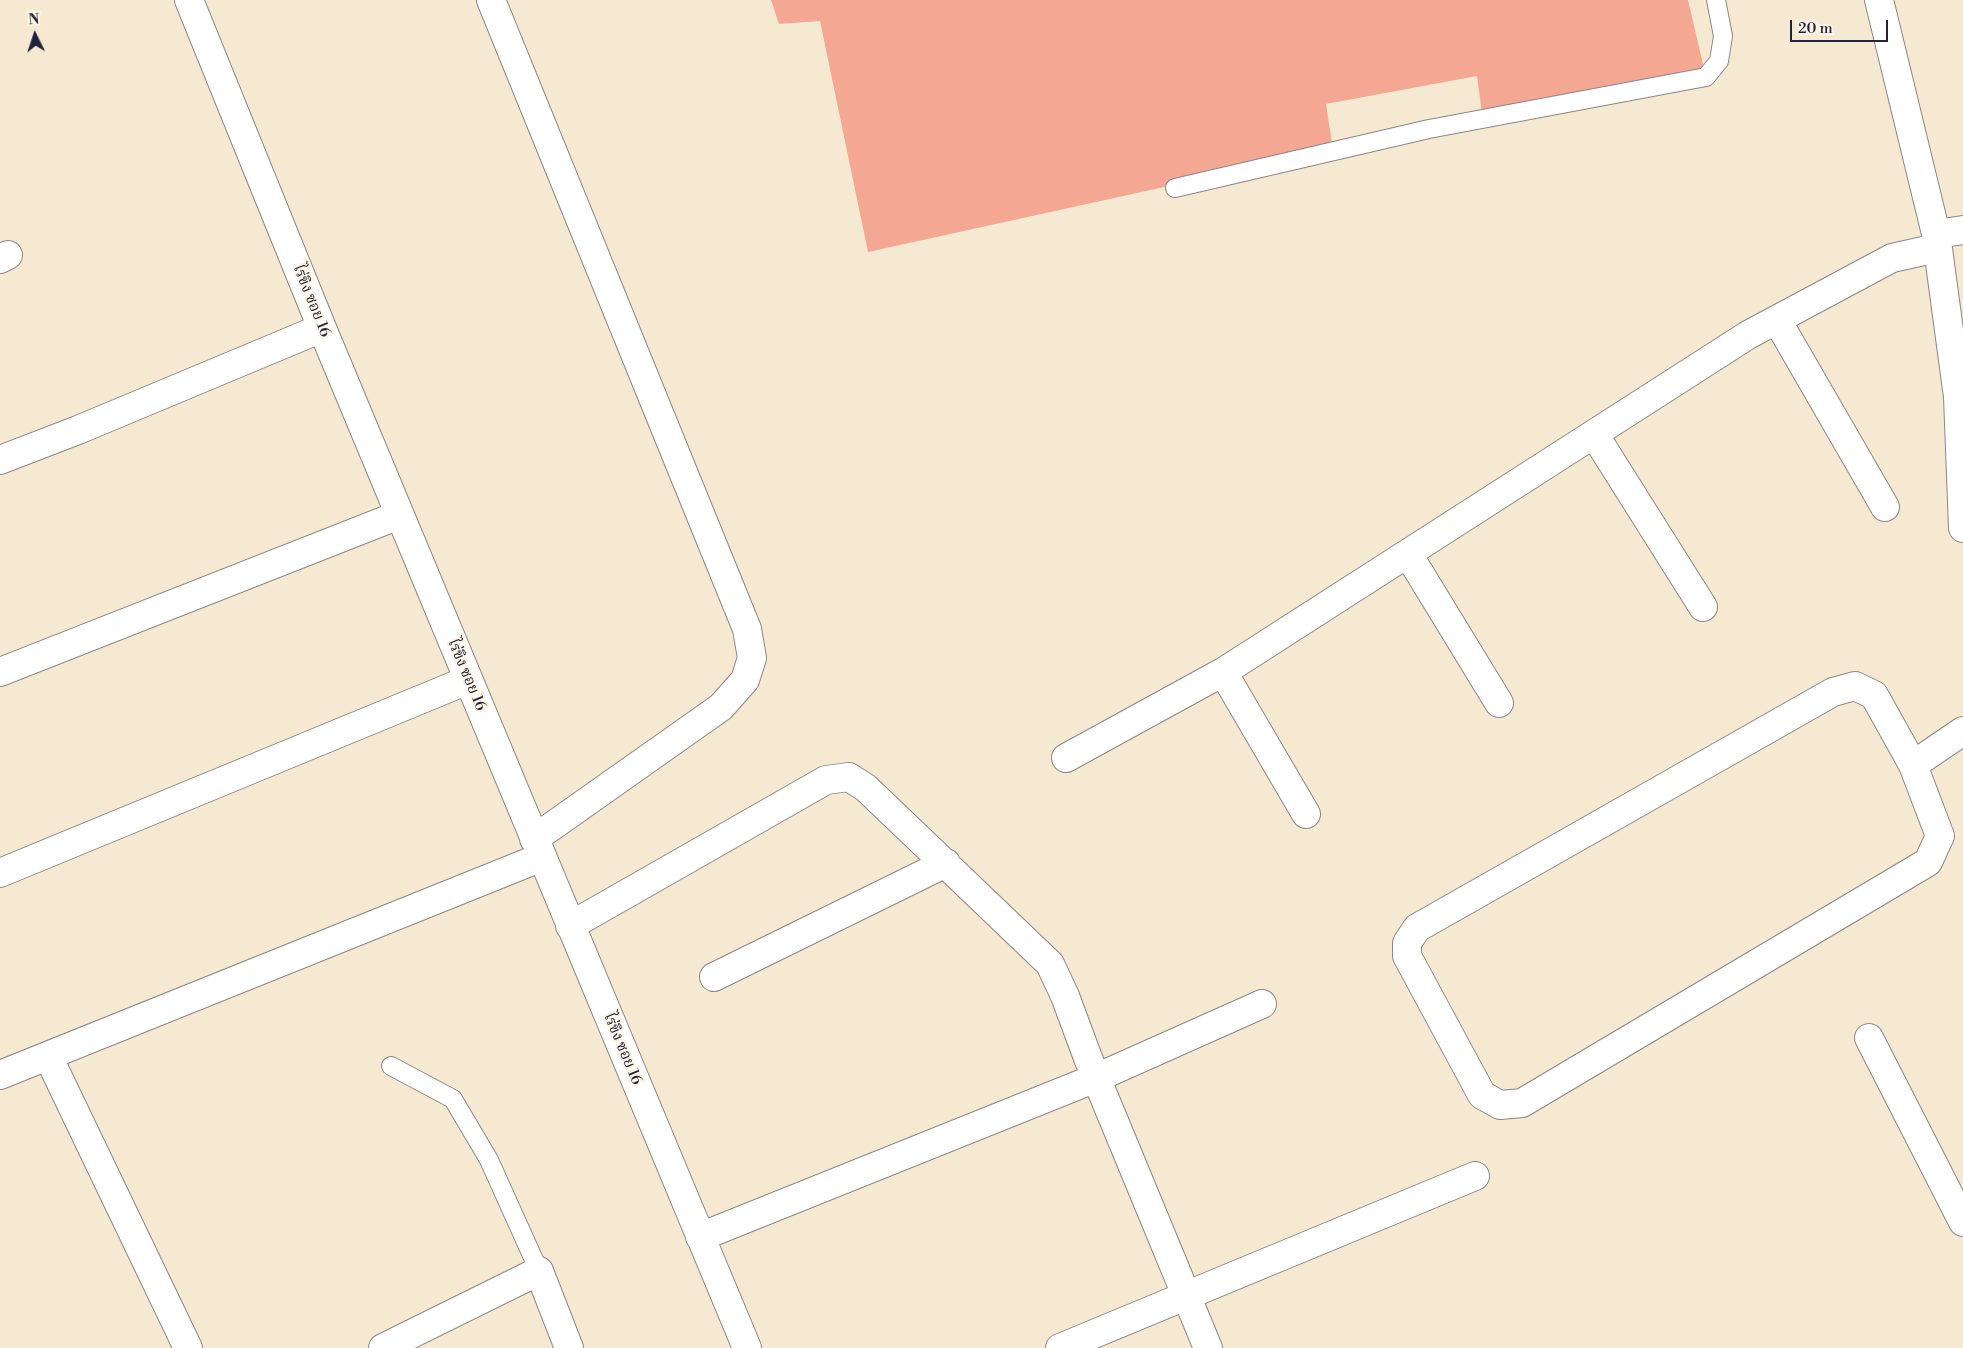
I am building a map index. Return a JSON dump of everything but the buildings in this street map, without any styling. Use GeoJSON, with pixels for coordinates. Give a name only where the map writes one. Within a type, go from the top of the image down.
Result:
{"type":"FeatureCollection","features":[{"type":"Feature","properties":{"kind":"street","name":"ไร่ขิง ซอย 16"},"geometry":{"type":"LineString","coordinates":[[189,0],[399,515],[747,1348]]}},
{"type":"Feature","properties":{"kind":"street"},"geometry":{"type":"LineString","coordinates":[[0,1075],[538,848],[721,707],[744,680],[752,658],[747,630],[491,0]]}},
{"type":"Feature","properties":{"kind":"street"},"geometry":{"type":"LineString","coordinates":[[1879,0],[1936,241],[1958,397],[1963,528]]}},
{"type":"Feature","properties":{"kind":"street"},"geometry":{"type":"LineString","coordinates":[[1066,758],[1223,672],[1748,335],[1892,258],[1963,230]]}},
{"type":"Feature","properties":{"kind":"street"},"geometry":{"type":"LineString","coordinates":[[1777,320],[1885,507]]}},
{"type":"Feature","properties":{"kind":"street"},"geometry":{"type":"LineString","coordinates":[[0,460],[78,430],[322,328]]}},
{"type":"Feature","properties":{"kind":"street"},"geometry":{"type":"LineString","coordinates":[[1594,434],[1703,607]]}},
{"type":"Feature","properties":{"kind":"street"},"geometry":{"type":"LineString","coordinates":[[0,672],[399,515]]}},
{"type":"Feature","properties":{"kind":"street"},"geometry":{"type":"LineString","coordinates":[[1408,554],[1498,702]]}},
{"type":"Feature","properties":{"kind":"street"},"geometry":{"type":"LineString","coordinates":[[1223,672],[1306,814]]}},
{"type":"Feature","properties":{"kind":"street"},"geometry":{"type":"LineString","coordinates":[[0,874],[468,680]]}},
{"type":"Feature","properties":{"kind":"street"},"geometry":{"type":"LineString","coordinates":[[1855,686],[1874,695],[1913,765],[1940,836],[1928,862],[1522,1104],[1500,1105],[1482,1096],[1407,956],[1407,943],[1417,928],[1833,692],[1855,686]]}},
{"type":"Feature","properties":{"kind":"street"},"geometry":{"type":"LineString","coordinates":[[1913,765],[1963,731]]}},
{"type":"Feature","properties":{"kind":"street"},"geometry":{"type":"LineString","coordinates":[[570,926],[826,780],[849,776],[866,788],[1050,964],[1065,996],[1096,1078],[1208,1348]]}},
{"type":"Feature","properties":{"kind":"street"},"geometry":{"type":"LineString","coordinates":[[714,977],[946,863]]}},
{"type":"Feature","properties":{"kind":"street"},"geometry":{"type":"LineString","coordinates":[[700,1237],[1096,1078],[1262,1004]]}},
{"type":"Feature","properties":{"kind":"street"},"geometry":{"type":"LineString","coordinates":[[1869,1038],[1963,1222]]}},
{"type":"Feature","properties":{"kind":"street"},"geometry":{"type":"LineString","coordinates":[[48,1056],[188,1348]]}},
{"type":"Feature","properties":{"kind":"street"},"geometry":{"type":"LineString","coordinates":[[1060,1348],[1475,1176]]}},
{"type":"Feature","properties":{"kind":"street"},"geometry":{"type":"LineString","coordinates":[[383,1348],[539,1271],[569,1348]]}},
{"type":"Feature","properties":{"kind":"lane"},"geometry":{"type":"LineString","coordinates":[[1175,188],[1429,129],[1706,77],[1719,61],[1723,36],[1716,0]]}},
{"type":"Feature","properties":{"kind":"lane"},"geometry":{"type":"LineString","coordinates":[[391,1066],[453,1099],[489,1160],[539,1271]]}}]}
